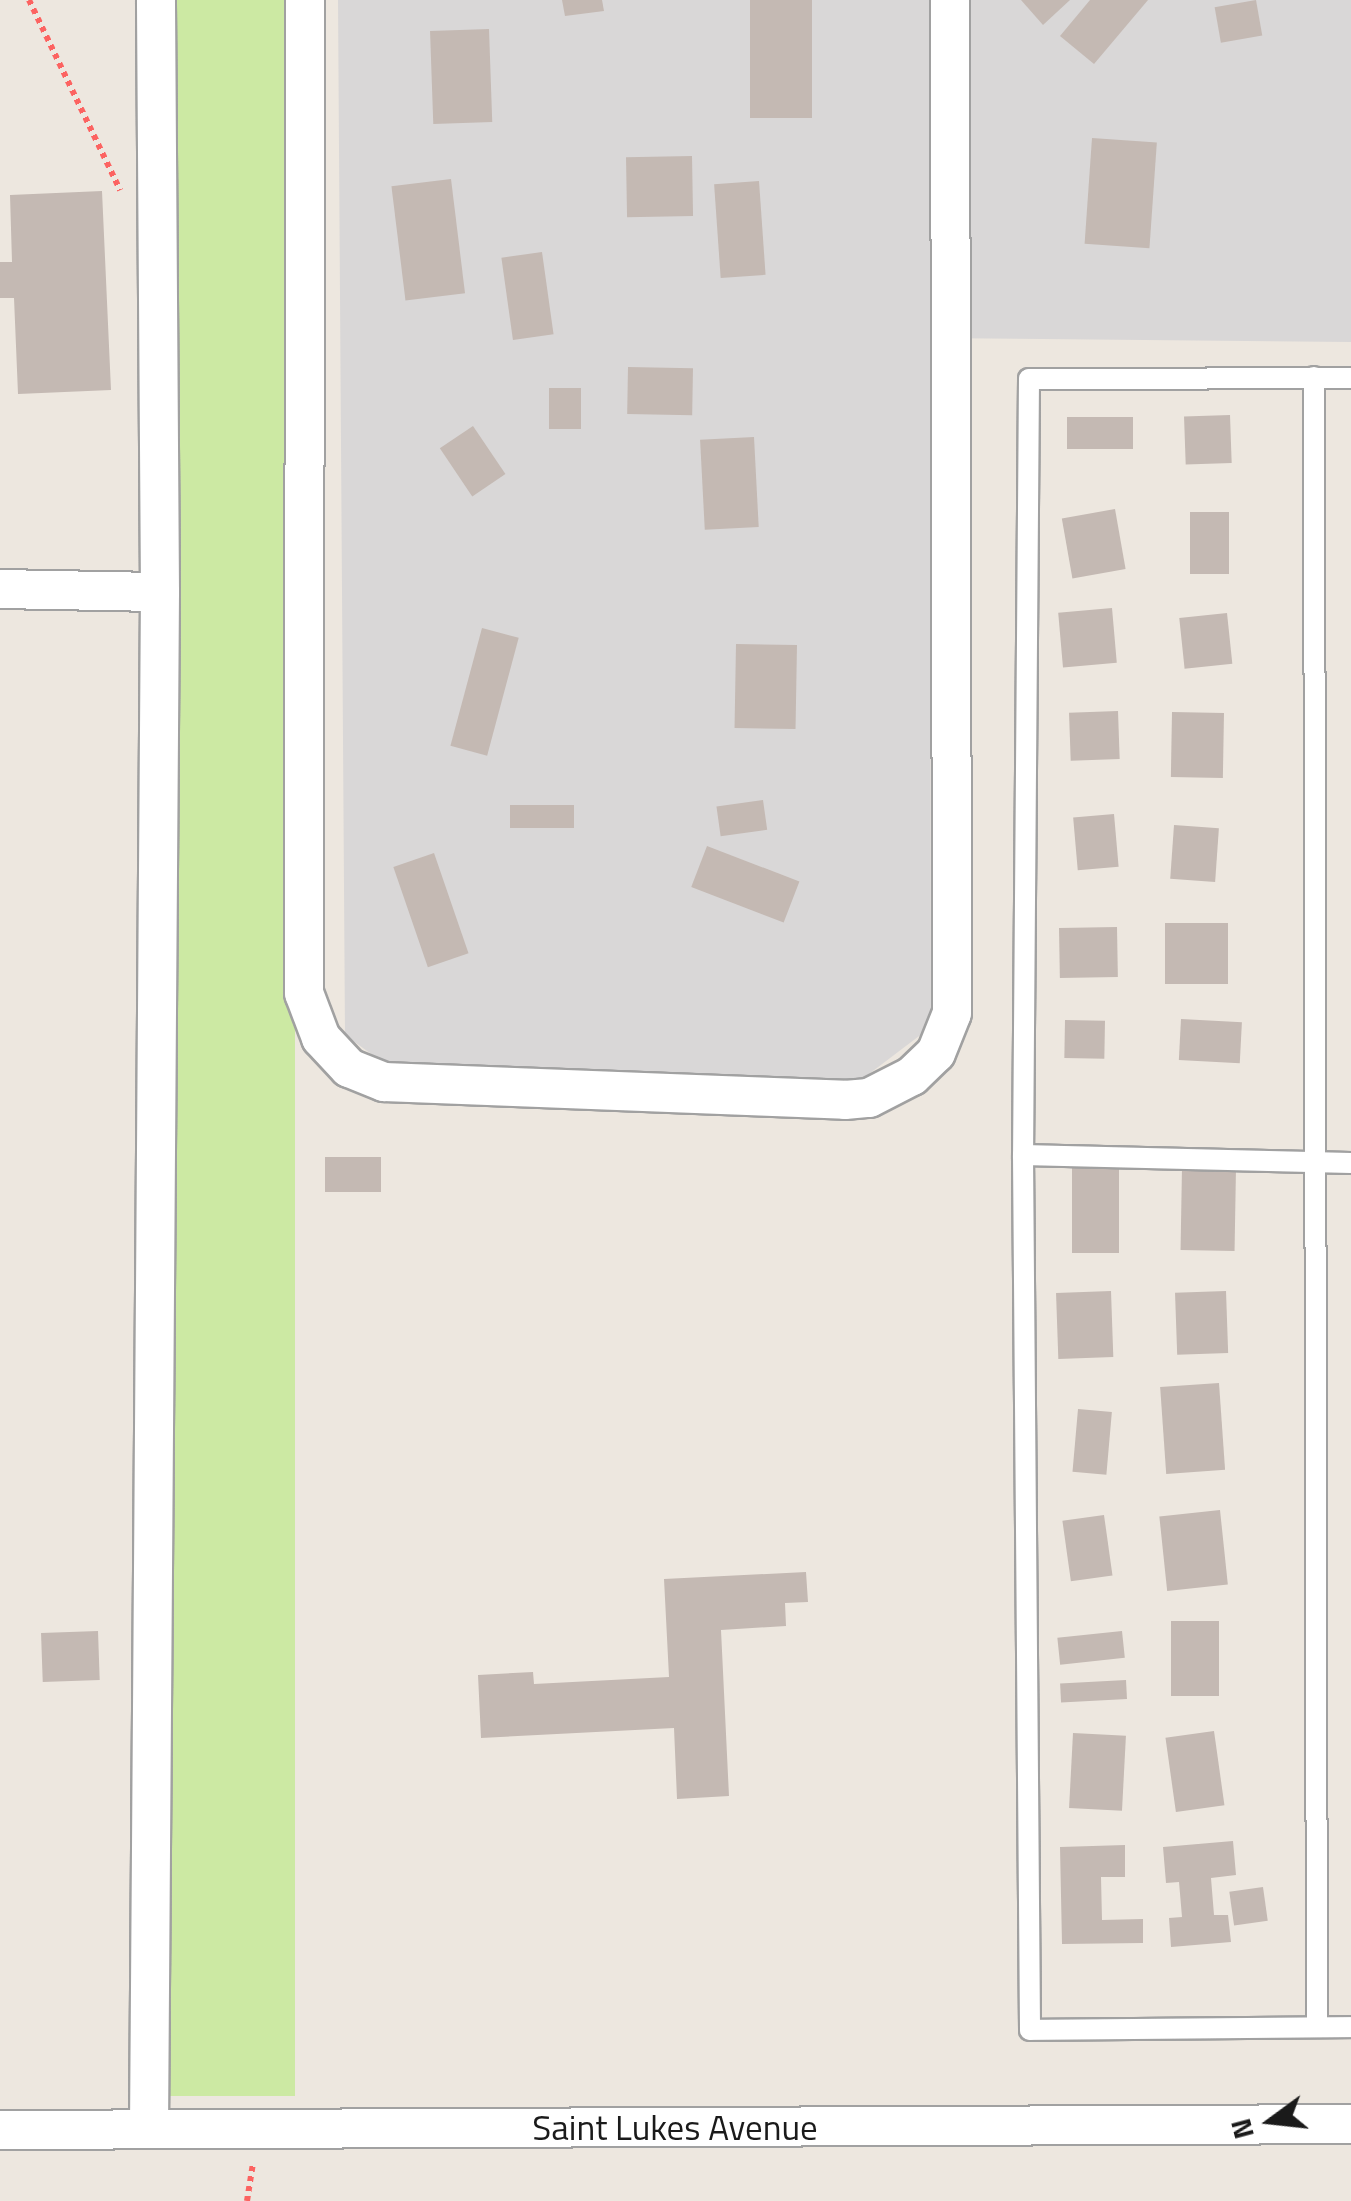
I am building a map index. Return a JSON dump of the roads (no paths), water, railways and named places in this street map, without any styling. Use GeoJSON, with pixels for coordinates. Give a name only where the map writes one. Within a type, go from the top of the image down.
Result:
{"type":"FeatureCollection","features":[{"type":"Feature","properties":{"kind":"street"},"geometry":{"type":"LineString","coordinates":[[148,2129],[160,592],[156,0]]}},
{"type":"Feature","properties":{"kind":"street"},"geometry":{"type":"LineString","coordinates":[[305,0],[304,993],[322,1038],[349,1068],[384,1082],[845,1100],[870,1098],[912,1076],[936,1053],[952,1013],[950,0]]}},
{"type":"Feature","properties":{"kind":"street"},"geometry":{"type":"LineString","coordinates":[[0,589],[160,592]]}},
{"type":"Feature","properties":{"kind":"street","name":"Saint Lukes Avenue"},"geometry":{"type":"LineString","coordinates":[[0,2130],[1351,2124]]}},
{"type":"Feature","properties":{"kind":"lane"},"geometry":{"type":"LineString","coordinates":[[1314,377],[1312,1162],[1317,2027]]}},
{"type":"Feature","properties":{"kind":"lane"},"geometry":{"type":"LineString","coordinates":[[1351,378],[1029,380],[1022,1155],[1030,2030],[1351,2027]]}},
{"type":"Feature","properties":{"kind":"lane"},"geometry":{"type":"LineString","coordinates":[[1022,1155],[1351,1163]]}}]}
